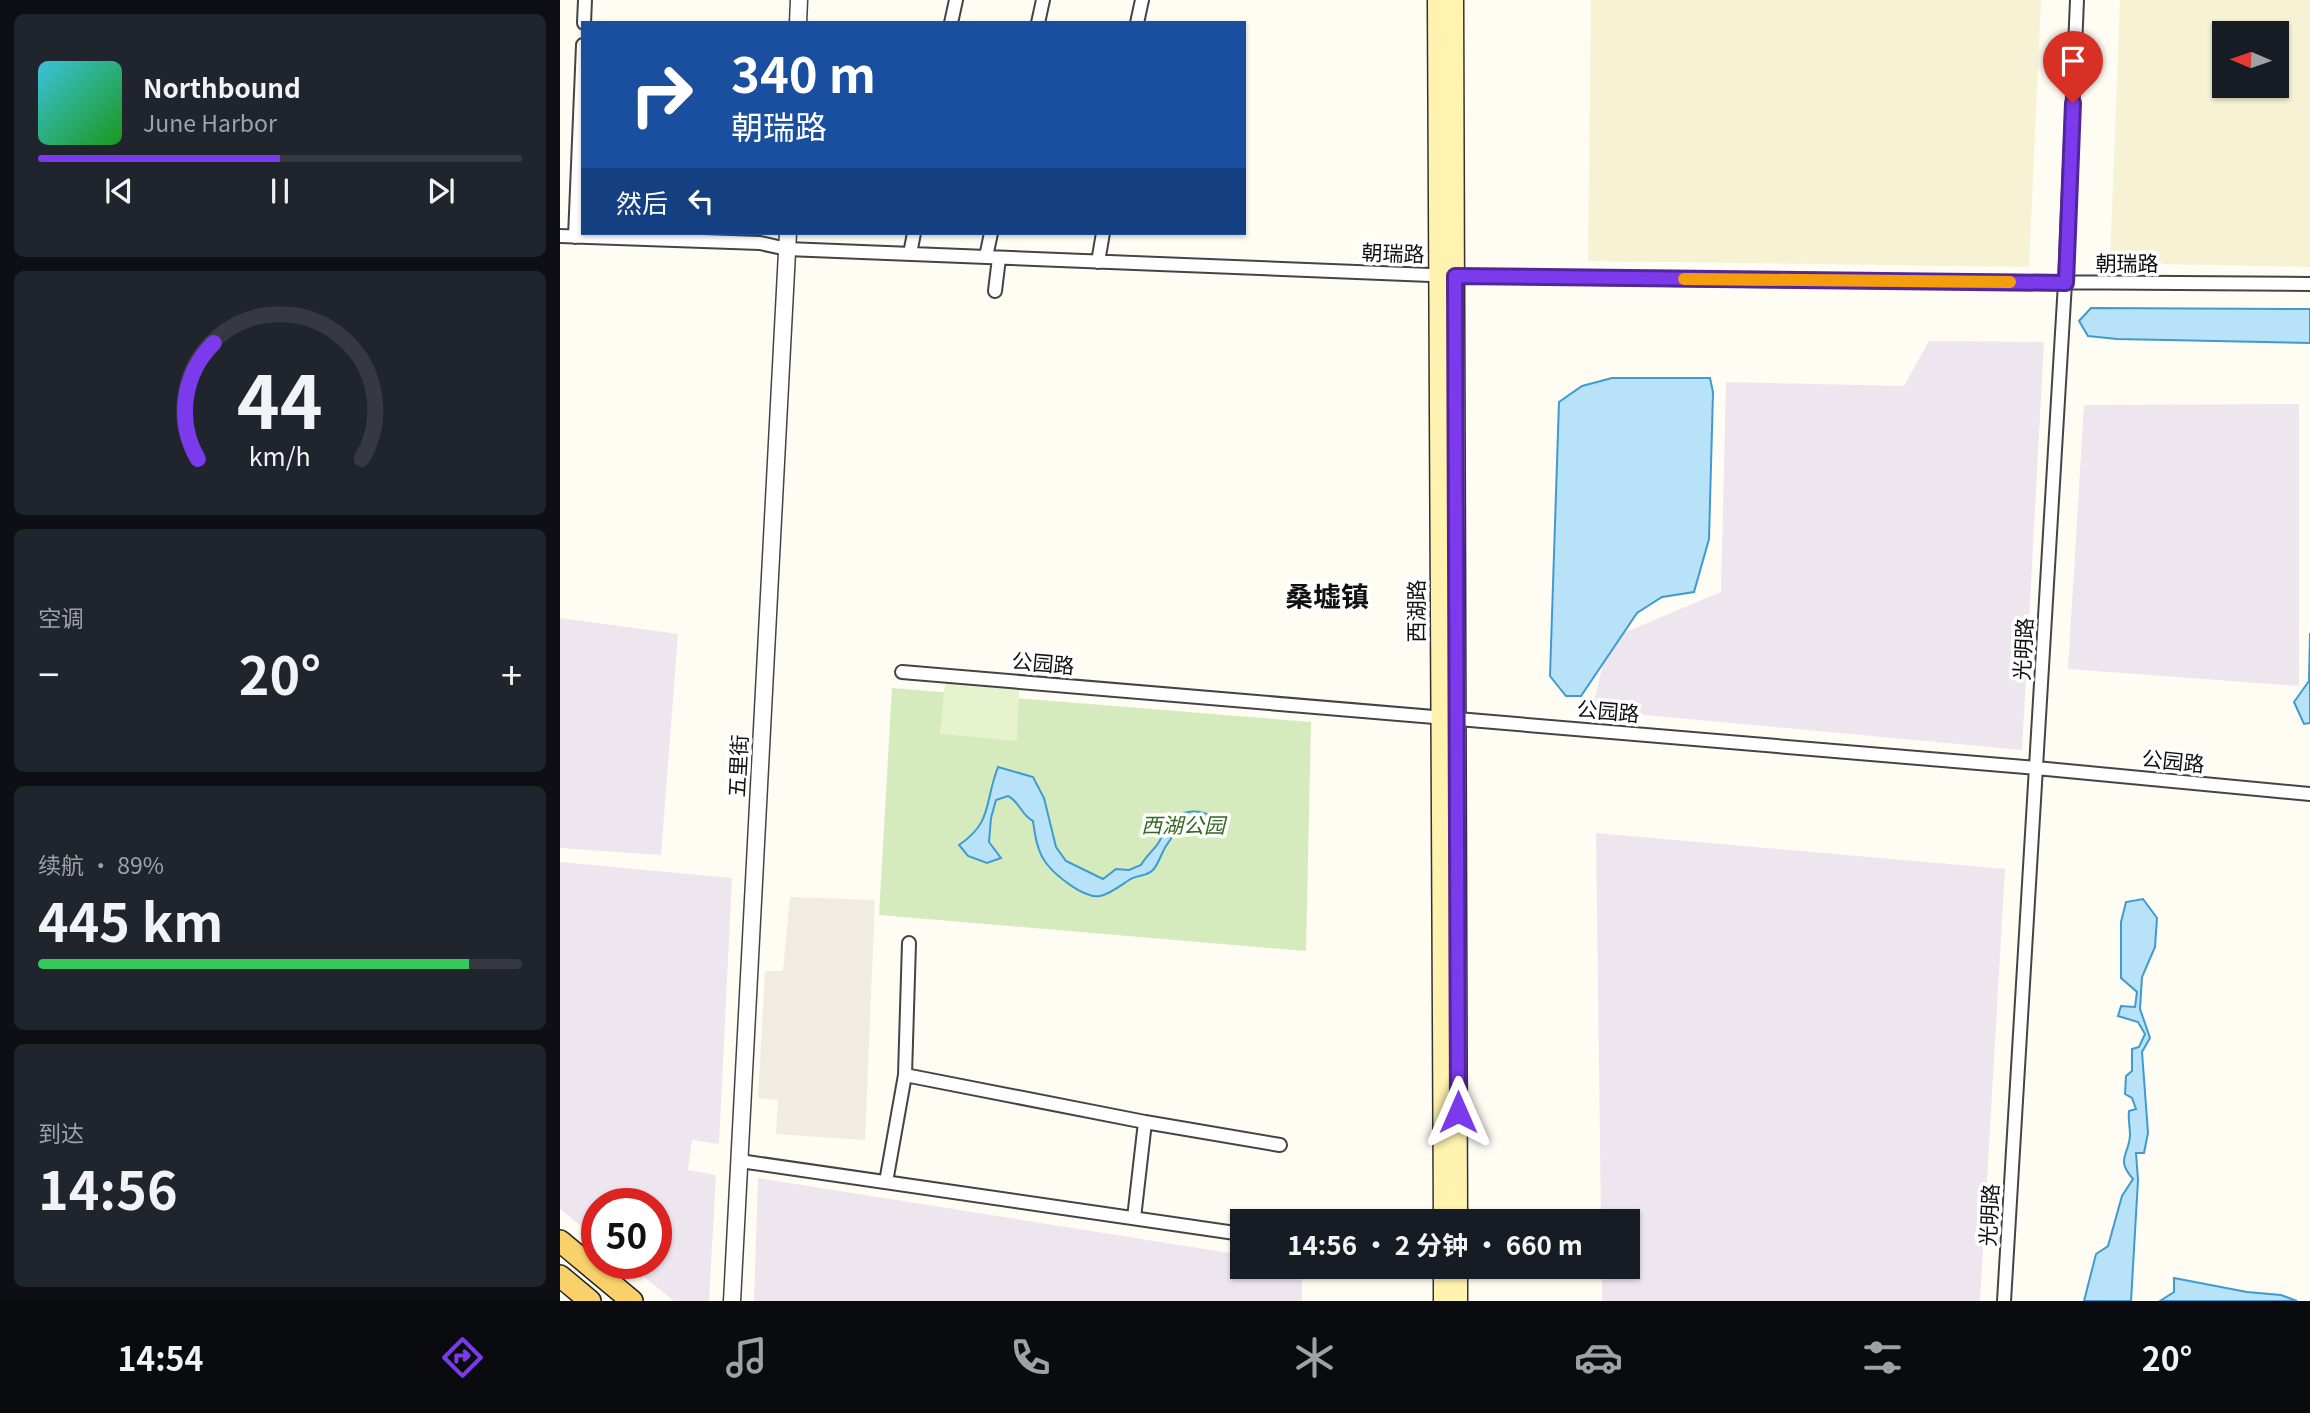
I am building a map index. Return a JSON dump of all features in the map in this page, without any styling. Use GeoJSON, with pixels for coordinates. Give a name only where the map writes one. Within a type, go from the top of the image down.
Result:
{"type":"FeatureCollection","features":[{"type":"Feature","properties":{"kind":"main road","name":"西湖路"},"geometry":{"type":"LineString","coordinates":[[1437,0],[1447,276]]}},
{"type":"Feature","properties":{"kind":"main road","name":"西湖路"},"geometry":{"type":"LineString","coordinates":[[1443,1209],[1448,718],[1447,276],[1454,0]]}},
{"type":"Feature","properties":{"kind":"main road","name":"西湖路"},"geometry":{"type":"LineString","coordinates":[[1448,718],[1458,1209]]}},
{"type":"Feature","properties":{"kind":"main road"},"geometry":{"type":"LineString","coordinates":[[560,1241],[632,1301]]}},
{"type":"Feature","properties":{"kind":"main road"},"geometry":{"type":"LineString","coordinates":[[560,1276],[590,1301]]}},
{"type":"Feature","properties":{"kind":"main road"},"geometry":{"type":"LineString","coordinates":[[1443,1279],[1443,1301]]}},
{"type":"Feature","properties":{"kind":"main road"},"geometry":{"type":"LineString","coordinates":[[1458,1279],[1458,1301]]}},
{"type":"Feature","properties":{"kind":"street"},"geometry":{"type":"LineString","coordinates":[[584,21],[585,0]]}},
{"type":"Feature","properties":{"kind":"street"},"geometry":{"type":"LineString","coordinates":[[797,21],[799,0]]}},
{"type":"Feature","properties":{"kind":"street"},"geometry":{"type":"LineString","coordinates":[[951,21],[956,0]]}},
{"type":"Feature","properties":{"kind":"street"},"geometry":{"type":"LineString","coordinates":[[1038,21],[1043,0]]}},
{"type":"Feature","properties":{"kind":"street"},"geometry":{"type":"LineString","coordinates":[[1137,21],[1142,0]]}},
{"type":"Feature","properties":{"kind":"street","name":"光明路"},"geometry":{"type":"LineString","coordinates":[[2004,1301],[2066,283],[2077,0]]}},
{"type":"Feature","properties":{"kind":"street"},"geometry":{"type":"LineString","coordinates":[[575,237],[581,94]]}},
{"type":"Feature","properties":{"kind":"street"},"geometry":{"type":"LineString","coordinates":[[910,254],[914,235]]}},
{"type":"Feature","properties":{"kind":"street"},"geometry":{"type":"LineString","coordinates":[[991,235],[995,292]]}},
{"type":"Feature","properties":{"kind":"street"},"geometry":{"type":"LineString","coordinates":[[1098,262],[1103,235]]}},
{"type":"Feature","properties":{"kind":"street","name":"朝瑞路"},"geometry":{"type":"LineString","coordinates":[[560,236],[760,243],[788,241],[910,254],[1447,276],[2310,284]]}},
{"type":"Feature","properties":{"kind":"street","name":"五里街"},"geometry":{"type":"LineString","coordinates":[[732,1301],[788,241]]}},
{"type":"Feature","properties":{"kind":"street","name":"公园路"},"geometry":{"type":"LineString","coordinates":[[902,672],[2036,768],[2310,794]]}},
{"type":"Feature","properties":{"kind":"street"},"geometry":{"type":"LineString","coordinates":[[886,1182],[905,1075],[909,943]]}},
{"type":"Feature","properties":{"kind":"street"},"geometry":{"type":"LineString","coordinates":[[905,1075],[1145,1122],[1280,1145]]}},
{"type":"Feature","properties":{"kind":"street"},"geometry":{"type":"LineString","coordinates":[[1134,1218],[1145,1122]]}},
{"type":"Feature","properties":{"kind":"street"},"geometry":{"type":"LineString","coordinates":[[740,1161],[1230,1232]]}},
{"type":"Feature","properties":{"kind":"shaded area"},"geometry":{"type":"Polygon","coordinates":[[[1591,0],[2041,0],[2029,267],[1588,261],[1591,0]]]}},
{"type":"Feature","properties":{"kind":"shaded area"},"geometry":{"type":"Polygon","coordinates":[[[2120,0],[2310,0],[2310,267],[2110,263],[2120,0]]]}},
{"type":"Feature","properties":{"kind":"shaded area"},"geometry":{"type":"Polygon","coordinates":[[[1929,341],[2044,342],[2022,750],[1592,710],[1609,639],[1721,592],[1726,382],[1904,386],[1929,341]]]}},
{"type":"Feature","properties":{"kind":"shaded area"},"geometry":{"type":"Polygon","coordinates":[[[2299,404],[2299,686],[2068,669],[2084,405],[2299,404]]]}},
{"type":"Feature","properties":{"kind":"shaded area"},"geometry":{"type":"Polygon","coordinates":[[[560,618],[678,634],[661,855],[560,848],[560,618]]]}},
{"type":"Feature","properties":{"kind":"shaded area"},"geometry":{"type":"Polygon","coordinates":[[[1596,833],[2005,869],[1980,1301],[1602,1301],[1602,1279],[1640,1279],[1640,1209],[1601,1209],[1596,833]]]}},
{"type":"Feature","properties":{"kind":"shaded area"},"geometry":{"type":"Polygon","coordinates":[[[560,862],[732,878],[719,1144],[692,1140],[688,1170],[716,1175],[709,1301],[674,1301],[647,1279],[672,1279],[672,1188],[581,1188],[581,1226],[560,1209],[560,862]]]}},
{"type":"Feature","properties":{"kind":"shaded area"},"geometry":{"type":"Polygon","coordinates":[[[790,897],[875,900],[865,1140],[776,1134],[778,1100],[758,1098],[765,971],[783,971],[790,897]]]}},
{"type":"Feature","properties":{"kind":"shaded area"},"geometry":{"type":"Polygon","coordinates":[[[758,1178],[1230,1253],[1230,1279],[1302,1279],[1302,1301],[754,1301],[758,1178]]]}},
{"type":"Feature","properties":{"kind":"green space"},"geometry":{"type":"Polygon","coordinates":[[[945,682],[1019,689],[1017,741],[940,734],[945,682]]]}},
{"type":"Feature","properties":{"kind":"green space","name":"西湖公园"},"geometry":{"type":"Polygon","coordinates":[[[892,688],[1311,722],[1306,951],[879,915],[892,688]]]}},
{"type":"Feature","properties":{"kind":"water"},"geometry":{"type":"Polygon","coordinates":[[[2091,308],[2310,309],[2310,343],[2088,336],[2079,321],[2091,308]]]}},
{"type":"Feature","properties":{"kind":"water"},"geometry":{"type":"Polygon","coordinates":[[[1612,378],[1710,378],[1713,392],[1709,539],[1694,592],[1662,597],[1637,613],[1581,696],[1566,696],[1550,676],[1559,402],[1582,386],[1612,378]]]}},
{"type":"Feature","properties":{"kind":"water"},"geometry":{"type":"Polygon","coordinates":[[[2310,633],[2310,723],[2304,724],[2294,702],[2309,681],[2310,633]]]}},
{"type":"Feature","properties":{"kind":"water"},"geometry":{"type":"Polygon","coordinates":[[[998,767],[1033,777],[1044,798],[1056,847],[1066,861],[1103,879],[1116,869],[1129,870],[1141,865],[1159,842],[1168,824],[1179,815],[1198,812],[1212,816],[1210,829],[1194,832],[1191,818],[1171,838],[1153,870],[1132,878],[1104,895],[1086,894],[1063,880],[1046,863],[1038,848],[1033,821],[1008,796],[996,800],[991,818],[989,842],[1001,858],[987,863],[968,856],[959,845],[970,837],[983,820],[998,767]]]}},
{"type":"Feature","properties":{"kind":"water"},"geometry":{"type":"Polygon","coordinates":[[[2143,899],[2157,918],[2155,947],[2142,977],[2140,1009],[2150,1038],[2142,1052],[2148,1133],[2144,1153],[2136,1153],[2138,1180],[2131,1301],[2084,1301],[2096,1254],[2108,1246],[2122,1196],[2133,1179],[2124,1161],[2130,1135],[2129,1111],[2136,1109],[2132,1098],[2125,1094],[2126,1076],[2132,1071],[2132,1049],[2139,1047],[2145,1034],[2138,1022],[2118,1016],[2121,1006],[2135,1007],[2137,992],[2121,978],[2121,922],[2126,902],[2143,899]]]}},
{"type":"Feature","properties":{"kind":"water"},"geometry":{"type":"Polygon","coordinates":[[[2174,1278],[2247,1292],[2281,1295],[2297,1301],[2160,1301],[2174,1292],[2174,1278]]]}},
{"type":"Feature","properties":{"kind":"slow traffic"},"geometry":{"type":"LineString","coordinates":[[1684,279],[2010,282]]}},
{"type":"Feature","properties":{"kind":"district","name":"桑墟镇"},"geometry":{"type":"Point","coordinates":[1327,597]}},
{"type":"Feature","properties":{"kind":"route"},"geometry":{"type":"LineString","coordinates":[[1458,1112],[1455,276],[2066,283],[2073,103]]}}]}
